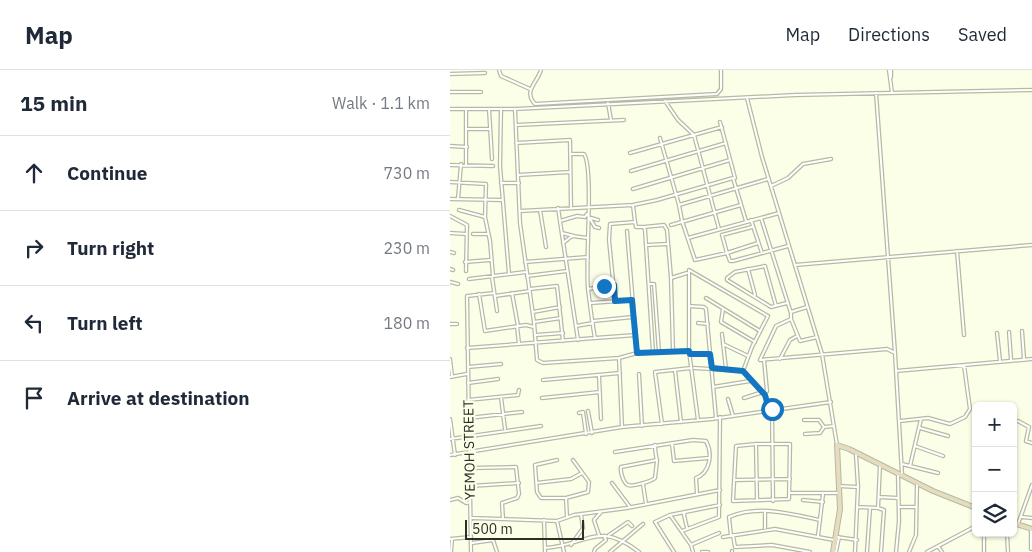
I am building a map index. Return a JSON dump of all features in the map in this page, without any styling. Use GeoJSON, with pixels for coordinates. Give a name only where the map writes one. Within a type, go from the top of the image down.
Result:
{"type":"FeatureCollection","features":[{"type":"Feature","properties":{"kind":"street"},"geometry":{"type":"LineString","coordinates":[[498,70],[501,76],[530,90]]}},
{"type":"Feature","properties":{"kind":"street"},"geometry":{"type":"LineString","coordinates":[[541,70],[530,90],[533,103],[538,104],[717,94],[720,89],[721,70]]}},
{"type":"Feature","properties":{"kind":"street"},"geometry":{"type":"LineString","coordinates":[[890,70],[892,93]]}},
{"type":"Feature","properties":{"kind":"street"},"geometry":{"type":"LineString","coordinates":[[450,74],[485,73]]}},
{"type":"Feature","properties":{"kind":"street"},"geometry":{"type":"LineString","coordinates":[[450,109],[515,109],[876,93],[1032,90]]}},
{"type":"Feature","properties":{"kind":"street"},"geometry":{"type":"LineString","coordinates":[[450,92],[481,92]]}},
{"type":"Feature","properties":{"kind":"street"},"geometry":{"type":"LineString","coordinates":[[876,93],[902,464],[898,498],[896,552]]}},
{"type":"Feature","properties":{"kind":"street"},"geometry":{"type":"LineString","coordinates":[[747,98],[788,246],[822,354],[837,445],[840,486],[835,552]]}},
{"type":"Feature","properties":{"kind":"street"},"geometry":{"type":"LineString","coordinates":[[664,101],[678,120],[694,135],[719,229]]}},
{"type":"Feature","properties":{"kind":"street"},"geometry":{"type":"LineString","coordinates":[[608,104],[612,117],[610,120]]}},
{"type":"Feature","properties":{"kind":"street"},"geometry":{"type":"LineString","coordinates":[[466,109],[466,164]]}},
{"type":"Feature","properties":{"kind":"street"},"geometry":{"type":"LineString","coordinates":[[489,109],[492,159]]}},
{"type":"Feature","properties":{"kind":"street"},"geometry":{"type":"LineString","coordinates":[[501,109],[501,183],[509,274]]}},
{"type":"Feature","properties":{"kind":"street"},"geometry":{"type":"LineString","coordinates":[[515,109],[520,211],[525,262],[536,335],[537,360],[540,362],[619,358],[637,353],[653,352],[710,354]]}},
{"type":"Feature","properties":{"kind":"street"},"geometry":{"type":"LineString","coordinates":[[516,125],[624,120]]}},
{"type":"Feature","properties":{"kind":"street"},"geometry":{"type":"LineString","coordinates":[[720,122],[746,221]]}},
{"type":"Feature","properties":{"kind":"street"},"geometry":{"type":"LineString","coordinates":[[630,153],[722,127]]}},
{"type":"Feature","properties":{"kind":"street"},"geometry":{"type":"LineString","coordinates":[[466,129],[490,129]]}},
{"type":"Feature","properties":{"kind":"street"},"geometry":{"type":"LineString","coordinates":[[660,138],[682,221],[695,260],[727,253],[758,243]]}},
{"type":"Feature","properties":{"kind":"street"},"geometry":{"type":"LineString","coordinates":[[516,143],[570,140],[571,208]]}},
{"type":"Feature","properties":{"kind":"street"},"geometry":{"type":"LineString","coordinates":[[631,171],[726,143]]}},
{"type":"Feature","properties":{"kind":"street"},"geometry":{"type":"LineString","coordinates":[[450,146],[467,147]]}},
{"type":"Feature","properties":{"kind":"street"},"geometry":{"type":"LineString","coordinates":[[571,154],[584,154],[586,156],[588,289],[595,338]]}},
{"type":"Feature","properties":{"kind":"street"},"geometry":{"type":"LineString","coordinates":[[771,186],[788,178],[803,164],[831,159]]}},
{"type":"Feature","properties":{"kind":"street"},"geometry":{"type":"LineString","coordinates":[[633,189],[730,160]]}},
{"type":"Feature","properties":{"kind":"street"},"geometry":{"type":"LineString","coordinates":[[458,199],[461,164]]}},
{"type":"Feature","properties":{"kind":"street"},"geometry":{"type":"LineString","coordinates":[[450,165],[493,166]]}},
{"type":"Feature","properties":{"kind":"street"},"geometry":{"type":"LineString","coordinates":[[518,175],[570,172]]}},
{"type":"Feature","properties":{"kind":"street"},"geometry":{"type":"LineString","coordinates":[[520,211],[632,205],[735,178]]}},
{"type":"Feature","properties":{"kind":"street"},"geometry":{"type":"LineString","coordinates":[[679,205],[769,178]]}},
{"type":"Feature","properties":{"kind":"street"},"geometry":{"type":"LineString","coordinates":[[450,182],[486,184],[485,217],[497,312]]}},
{"type":"Feature","properties":{"kind":"street"},"geometry":{"type":"LineString","coordinates":[[501,183],[518,183]]}},
{"type":"Feature","properties":{"kind":"street"},"geometry":{"type":"LineString","coordinates":[[450,199],[502,200]]}},
{"type":"Feature","properties":{"kind":"street"},"geometry":{"type":"LineString","coordinates":[[632,205],[636,227],[664,225],[671,278],[674,352]]}},
{"type":"Feature","properties":{"kind":"street"},"geometry":{"type":"LineString","coordinates":[[671,225],[742,205]]}},
{"type":"Feature","properties":{"kind":"street"},"geometry":{"type":"LineString","coordinates":[[558,208],[578,340]]}},
{"type":"Feature","properties":{"kind":"street"},"geometry":{"type":"LineString","coordinates":[[459,210],[485,217]]}},
{"type":"Feature","properties":{"kind":"street"},"geometry":{"type":"LineString","coordinates":[[540,210],[546,247]]}},
{"type":"Feature","properties":{"kind":"street"},"geometry":{"type":"LineString","coordinates":[[688,238],[779,213]]}},
{"type":"Feature","properties":{"kind":"street"},"geometry":{"type":"LineString","coordinates":[[587,214],[595,227],[599,228]]}},
{"type":"Feature","properties":{"kind":"street"},"geometry":{"type":"LineString","coordinates":[[560,221],[577,216],[585,217],[587,214]]}},
{"type":"Feature","properties":{"kind":"street"},"geometry":{"type":"LineString","coordinates":[[450,216],[466,224],[466,271]]}},
{"type":"Feature","properties":{"kind":"street"},"geometry":{"type":"LineString","coordinates":[[590,217],[598,220]]}},
{"type":"Feature","properties":{"kind":"street"},"geometry":{"type":"LineString","coordinates":[[761,218],[797,336],[800,341],[817,337]]}},
{"type":"Feature","properties":{"kind":"street"},"geometry":{"type":"LineString","coordinates":[[751,220],[762,253]]}},
{"type":"Feature","properties":{"kind":"street"},"geometry":{"type":"LineString","coordinates":[[615,301],[609,240],[610,224],[635,222]]}},
{"type":"Feature","properties":{"kind":"street"},"geometry":{"type":"LineString","coordinates":[[752,226],[722,235],[730,261],[788,246]]}},
{"type":"Feature","properties":{"kind":"street"},"geometry":{"type":"LineString","coordinates":[[644,227],[653,352]]}},
{"type":"Feature","properties":{"kind":"street"},"geometry":{"type":"LineString","coordinates":[[627,231],[637,353]]}},
{"type":"Feature","properties":{"kind":"street"},"geometry":{"type":"LineString","coordinates":[[450,233],[466,234]]}},
{"type":"Feature","properties":{"kind":"street"},"geometry":{"type":"LineString","coordinates":[[562,233],[588,238]]}},
{"type":"Feature","properties":{"kind":"street"},"geometry":{"type":"LineString","coordinates":[[472,234],[488,234]]}},
{"type":"Feature","properties":{"kind":"street"},"geometry":{"type":"LineString","coordinates":[[563,243],[574,236]]}},
{"type":"Feature","properties":{"kind":"street"},"geometry":{"type":"LineString","coordinates":[[646,245],[667,244]]}},
{"type":"Feature","properties":{"kind":"street"},"geometry":{"type":"LineString","coordinates":[[795,265],[1032,245]]}},
{"type":"Feature","properties":{"kind":"street"},"geometry":{"type":"LineString","coordinates":[[957,251],[964,335]]}},
{"type":"Feature","properties":{"kind":"street"},"geometry":{"type":"LineString","coordinates":[[450,252],[454,253]]}},
{"type":"Feature","properties":{"kind":"street"},"geometry":{"type":"LineString","coordinates":[[525,262],[588,257]]}},
{"type":"Feature","properties":{"kind":"street"},"geometry":{"type":"LineString","coordinates":[[465,262],[491,260]]}},
{"type":"Feature","properties":{"kind":"street"},"geometry":{"type":"LineString","coordinates":[[776,306],[765,266],[731,275],[727,280],[771,306],[776,306],[787,303]]}},
{"type":"Feature","properties":{"kind":"street"},"geometry":{"type":"LineString","coordinates":[[748,269],[755,297]]}},
{"type":"Feature","properties":{"kind":"street"},"geometry":{"type":"LineString","coordinates":[[671,278],[688,273],[690,270],[768,316],[748,356],[743,371]]}},
{"type":"Feature","properties":{"kind":"street"},"geometry":{"type":"LineString","coordinates":[[528,276],[567,271]]}},
{"type":"Feature","properties":{"kind":"street"},"geometry":{"type":"LineString","coordinates":[[469,279],[527,272]]}},
{"type":"Feature","properties":{"kind":"street"},"geometry":{"type":"LineString","coordinates":[[688,273],[690,352],[698,420]]}},
{"type":"Feature","properties":{"kind":"street"},"geometry":{"type":"LineString","coordinates":[[450,282],[458,284]]}},
{"type":"Feature","properties":{"kind":"street"},"geometry":{"type":"LineString","coordinates":[[649,284],[654,284],[659,352]]}},
{"type":"Feature","properties":{"kind":"street"},"geometry":{"type":"LineString","coordinates":[[588,289],[614,285]]}},
{"type":"Feature","properties":{"kind":"street"},"geometry":{"type":"LineString","coordinates":[[534,327],[517,326],[490,331],[484,330],[479,294],[512,293],[557,286],[562,318],[563,341]]}},
{"type":"Feature","properties":{"kind":"street"},"geometry":{"type":"LineString","coordinates":[[512,293],[520,345]]}},
{"type":"Feature","properties":{"kind":"street","name":"YEMOH STREET"},"geometry":{"type":"LineString","coordinates":[[472,552],[467,296],[479,294]]}},
{"type":"Feature","properties":{"kind":"street"},"geometry":{"type":"LineString","coordinates":[[706,298],[760,331]]}},
{"type":"Feature","properties":{"kind":"street"},"geometry":{"type":"LineString","coordinates":[[591,303],[632,300]]}},
{"type":"Feature","properties":{"kind":"street"},"geometry":{"type":"LineString","coordinates":[[689,306],[706,308],[716,418]]}},
{"type":"Feature","properties":{"kind":"street"},"geometry":{"type":"LineString","coordinates":[[533,312],[560,307]]}},
{"type":"Feature","properties":{"kind":"street"},"geometry":{"type":"LineString","coordinates":[[791,313],[807,308]]}},
{"type":"Feature","properties":{"kind":"street"},"geometry":{"type":"LineString","coordinates":[[723,309],[721,322],[755,342]]}},
{"type":"Feature","properties":{"kind":"street"},"geometry":{"type":"LineString","coordinates":[[576,326],[633,317]]}},
{"type":"Feature","properties":{"kind":"street"},"geometry":{"type":"LineString","coordinates":[[534,322],[562,318]]}},
{"type":"Feature","properties":{"kind":"street"},"geometry":{"type":"LineString","coordinates":[[767,391],[764,360],[760,358],[776,326],[792,319]]}},
{"type":"Feature","properties":{"kind":"street"},"geometry":{"type":"LineString","coordinates":[[698,323],[708,324]]}},
{"type":"Feature","properties":{"kind":"street"},"geometry":{"type":"LineString","coordinates":[[450,324],[457,324]]}},
{"type":"Feature","properties":{"kind":"street"},"geometry":{"type":"LineString","coordinates":[[1022,331],[1024,359]]}},
{"type":"Feature","properties":{"kind":"street"},"geometry":{"type":"LineString","coordinates":[[1009,332],[1011,360]]}},
{"type":"Feature","properties":{"kind":"street"},"geometry":{"type":"LineString","coordinates":[[536,335],[563,333]]}},
{"type":"Feature","properties":{"kind":"street"},"geometry":{"type":"LineString","coordinates":[[997,333],[1000,361]]}},
{"type":"Feature","properties":{"kind":"street"},"geometry":{"type":"LineString","coordinates":[[722,334],[726,369]]}},
{"type":"Feature","properties":{"kind":"street"},"geometry":{"type":"LineString","coordinates":[[467,348],[636,335]]}},
{"type":"Feature","properties":{"kind":"street"},"geometry":{"type":"LineString","coordinates":[[780,358],[790,340],[797,336]]}},
{"type":"Feature","properties":{"kind":"street"},"geometry":{"type":"LineString","coordinates":[[723,344],[748,356]]}},
{"type":"Feature","properties":{"kind":"street"},"geometry":{"type":"LineString","coordinates":[[764,360],[887,349],[895,353]]}},
{"type":"Feature","properties":{"kind":"street"},"geometry":{"type":"LineString","coordinates":[[619,358],[622,427]]}},
{"type":"Feature","properties":{"kind":"street"},"geometry":{"type":"LineString","coordinates":[[896,370],[1032,358]]}},
{"type":"Feature","properties":{"kind":"street"},"geometry":{"type":"LineString","coordinates":[[450,359],[451,376],[468,374]]}},
{"type":"Feature","properties":{"kind":"street"},"geometry":{"type":"LineString","coordinates":[[468,367],[501,364]]}},
{"type":"Feature","properties":{"kind":"street"},"geometry":{"type":"LineString","coordinates":[[900,421],[932,418],[950,424],[968,414],[970,409],[964,365]]}},
{"type":"Feature","properties":{"kind":"street"},"geometry":{"type":"LineString","coordinates":[[662,424],[655,372],[692,368],[743,371],[763,392],[771,409],[773,501]]}},
{"type":"Feature","properties":{"kind":"street"},"geometry":{"type":"LineString","coordinates":[[675,370],[681,422]]}},
{"type":"Feature","properties":{"kind":"street"},"geometry":{"type":"LineString","coordinates":[[543,380],[620,373]]}},
{"type":"Feature","properties":{"kind":"street"},"geometry":{"type":"LineString","coordinates":[[639,374],[642,426]]}},
{"type":"Feature","properties":{"kind":"street"},"geometry":{"type":"LineString","coordinates":[[599,376],[602,419]]}},
{"type":"Feature","properties":{"kind":"street"},"geometry":{"type":"LineString","coordinates":[[468,382],[498,379]]}},
{"type":"Feature","properties":{"kind":"street"},"geometry":{"type":"LineString","coordinates":[[713,387],[751,380]]}},
{"type":"Feature","properties":{"kind":"street"},"geometry":{"type":"LineString","coordinates":[[468,400],[518,395],[519,390]]}},
{"type":"Feature","properties":{"kind":"street"},"geometry":{"type":"LineString","coordinates":[[542,398],[600,392]]}},
{"type":"Feature","properties":{"kind":"street"},"geometry":{"type":"LineString","coordinates":[[744,398],[763,392]]}},
{"type":"Feature","properties":{"kind":"street"},"geometry":{"type":"LineString","coordinates":[[501,397],[505,430]]}},
{"type":"Feature","properties":{"kind":"street"},"geometry":{"type":"LineString","coordinates":[[728,400],[733,416]]}},
{"type":"Feature","properties":{"kind":"street"},"geometry":{"type":"LineString","coordinates":[[450,455],[622,427],[733,416],[771,409],[831,402]]}},
{"type":"Feature","properties":{"kind":"street"},"geometry":{"type":"LineString","coordinates":[[588,410],[592,433]]}},
{"type":"Feature","properties":{"kind":"street"},"geometry":{"type":"LineString","coordinates":[[469,418],[522,412]]}},
{"type":"Feature","properties":{"kind":"street"},"geometry":{"type":"LineString","coordinates":[[579,413],[583,412],[586,434]]}},
{"type":"Feature","properties":{"kind":"street"},"geometry":{"type":"LineString","coordinates":[[682,531],[718,518],[720,505],[720,417]]}},
{"type":"Feature","properties":{"kind":"street"},"geometry":{"type":"LineString","coordinates":[[450,418],[451,438],[455,455]]}},
{"type":"Feature","properties":{"kind":"street"},"geometry":{"type":"LineString","coordinates":[[910,466],[921,418]]}},
{"type":"Feature","properties":{"kind":"street"},"geometry":{"type":"LineString","coordinates":[[804,420],[820,421],[824,427]]}},
{"type":"Feature","properties":{"kind":"street"},"geometry":{"type":"LineString","coordinates":[[1018,421],[1029,427],[1026,441],[1032,443]]}},
{"type":"Feature","properties":{"kind":"street"},"geometry":{"type":"LineString","coordinates":[[451,438],[541,426]]}},
{"type":"Feature","properties":{"kind":"street"},"geometry":{"type":"LineString","coordinates":[[824,427],[834,426]]}},
{"type":"Feature","properties":{"kind":"street"},"geometry":{"type":"LineString","coordinates":[[805,434],[821,433],[824,427]]}},
{"type":"Feature","properties":{"kind":"street"},"geometry":{"type":"LineString","coordinates":[[920,428],[948,436]]}},
{"type":"Feature","properties":{"kind":"street"},"geometry":{"type":"LineString","coordinates":[[616,452],[693,440],[706,441],[708,446],[707,472],[695,479],[697,494]]}},
{"type":"Feature","properties":{"kind":"street"},"geometry":{"type":"LineString","coordinates":[[672,443],[674,461],[708,458]]}},
{"type":"Feature","properties":{"kind":"street"},"geometry":{"type":"LineString","coordinates":[[773,443],[790,444],[789,499],[733,501],[736,445],[773,443]]}},
{"type":"Feature","properties":{"kind":"street"},"geometry":{"type":"LineString","coordinates":[[756,444],[757,500]]}},
{"type":"Feature","properties":{"kind":"street"},"geometry":{"type":"LineString","coordinates":[[655,445],[657,460],[655,478],[643,483],[628,484],[620,469],[625,465],[657,460]]}},
{"type":"Feature","properties":{"kind":"street"},"geometry":{"type":"LineString","coordinates":[[837,445],[856,452],[916,484],[972,506]]}},
{"type":"Feature","properties":{"kind":"street"},"geometry":{"type":"LineString","coordinates":[[915,446],[943,456]]}},
{"type":"Feature","properties":{"kind":"street"},"geometry":{"type":"LineString","coordinates":[[855,552],[858,508],[856,452]]}},
{"type":"Feature","properties":{"kind":"street"},"geometry":{"type":"LineString","coordinates":[[557,460],[535,465],[538,497],[566,498],[588,492],[589,482],[573,460]]}},
{"type":"Feature","properties":{"kind":"street"},"geometry":{"type":"LineString","coordinates":[[902,464],[938,473]]}},
{"type":"Feature","properties":{"kind":"street"},"geometry":{"type":"LineString","coordinates":[[878,508],[880,465]]}},
{"type":"Feature","properties":{"kind":"street"},"geometry":{"type":"LineString","coordinates":[[470,468],[512,466],[518,470],[517,498],[502,503],[503,519]]}},
{"type":"Feature","properties":{"kind":"street"},"geometry":{"type":"LineString","coordinates":[[576,476],[579,469]]}},
{"type":"Feature","properties":{"kind":"street"},"geometry":{"type":"LineString","coordinates":[[536,483],[571,479],[582,473]]}},
{"type":"Feature","properties":{"kind":"street"},"geometry":{"type":"LineString","coordinates":[[734,480],[790,480]]}},
{"type":"Feature","properties":{"kind":"street"},"geometry":{"type":"LineString","coordinates":[[470,486],[519,483]]}},
{"type":"Feature","properties":{"kind":"street"},"geometry":{"type":"LineString","coordinates":[[612,483],[630,508]]}},
{"type":"Feature","properties":{"kind":"street"},"geometry":{"type":"LineString","coordinates":[[643,483],[646,504]]}},
{"type":"Feature","properties":{"kind":"street"},"geometry":{"type":"LineString","coordinates":[[909,552],[915,540],[916,484]]}},
{"type":"Feature","properties":{"kind":"street"},"geometry":{"type":"LineString","coordinates":[[1030,549],[1031,529],[1018,524],[1032,485]]}},
{"type":"Feature","properties":{"kind":"street"},"geometry":{"type":"LineString","coordinates":[[840,486],[858,487]]}},
{"type":"Feature","properties":{"kind":"street"},"geometry":{"type":"LineString","coordinates":[[472,518],[557,521],[582,514],[630,508],[720,490]]}},
{"type":"Feature","properties":{"kind":"street"},"geometry":{"type":"LineString","coordinates":[[790,493],[840,494]]}},
{"type":"Feature","properties":{"kind":"street"},"geometry":{"type":"LineString","coordinates":[[818,536],[823,494]]}},
{"type":"Feature","properties":{"kind":"street"},"geometry":{"type":"LineString","coordinates":[[879,497],[898,498]]}},
{"type":"Feature","properties":{"kind":"street"},"geometry":{"type":"LineString","coordinates":[[450,500],[458,498],[466,503],[470,502]]}},
{"type":"Feature","properties":{"kind":"street"},"geometry":{"type":"LineString","coordinates":[[566,498],[567,517]]}},
{"type":"Feature","properties":{"kind":"street"},"geometry":{"type":"LineString","coordinates":[[803,500],[823,502]]}},
{"type":"Feature","properties":{"kind":"street"},"geometry":{"type":"LineString","coordinates":[[674,552],[655,522],[670,515],[720,505]]}},
{"type":"Feature","properties":{"kind":"street"},"geometry":{"type":"LineString","coordinates":[[899,507],[916,507]]}},
{"type":"Feature","properties":{"kind":"street"},"geometry":{"type":"LineString","coordinates":[[858,508],[878,508],[884,510],[881,552]]}},
{"type":"Feature","properties":{"kind":"street"},"geometry":{"type":"LineString","coordinates":[[867,552],[870,508]]}},
{"type":"Feature","properties":{"kind":"street"},"geometry":{"type":"LineString","coordinates":[[599,536],[594,518],[602,511]]}},
{"type":"Feature","properties":{"kind":"street"},"geometry":{"type":"LineString","coordinates":[[810,552],[763,546],[735,547],[730,516],[765,511],[785,512],[820,520]]}},
{"type":"Feature","properties":{"kind":"street"},"geometry":{"type":"LineString","coordinates":[[765,511],[765,528]]}},
{"type":"Feature","properties":{"kind":"street"},"geometry":{"type":"LineString","coordinates":[[685,512],[686,528]]}},
{"type":"Feature","properties":{"kind":"street"},"geometry":{"type":"LineString","coordinates":[[571,545],[583,528],[582,514]]}},
{"type":"Feature","properties":{"kind":"street"},"geometry":{"type":"LineString","coordinates":[[670,515],[691,545],[693,552]]}},
{"type":"Feature","properties":{"kind":"street"},"geometry":{"type":"LineString","coordinates":[[1021,516],[1032,518]]}},
{"type":"Feature","properties":{"kind":"street"},"geometry":{"type":"LineString","coordinates":[[544,520],[545,552]]}},
{"type":"Feature","properties":{"kind":"street"},"geometry":{"type":"LineString","coordinates":[[557,521],[564,552]]}},
{"type":"Feature","properties":{"kind":"street"},"geometry":{"type":"LineString","coordinates":[[545,548],[563,547],[599,536],[609,535],[628,522],[632,526]]}},
{"type":"Feature","properties":{"kind":"street"},"geometry":{"type":"LineString","coordinates":[[610,552],[643,524]]}},
{"type":"Feature","properties":{"kind":"street"},"geometry":{"type":"LineString","coordinates":[[723,536],[732,536],[765,528],[857,540]]}},
{"type":"Feature","properties":{"kind":"street"},"geometry":{"type":"LineString","coordinates":[[927,552],[972,528]]}},
{"type":"Feature","properties":{"kind":"street"},"geometry":{"type":"LineString","coordinates":[[691,545],[719,533]]}},
{"type":"Feature","properties":{"kind":"street"},"geometry":{"type":"LineString","coordinates":[[609,535],[623,540],[639,552]]}},
{"type":"Feature","properties":{"kind":"street"},"geometry":{"type":"LineString","coordinates":[[451,552],[451,539],[471,537]]}},
{"type":"Feature","properties":{"kind":"street"},"geometry":{"type":"LineString","coordinates":[[984,537],[984,552]]}},
{"type":"Feature","properties":{"kind":"street"},"geometry":{"type":"LineString","coordinates":[[1007,537],[1008,552]]}},
{"type":"Feature","properties":{"kind":"street"},"geometry":{"type":"LineString","coordinates":[[590,552],[606,538]]}},
{"type":"Feature","properties":{"kind":"street"},"geometry":{"type":"LineString","coordinates":[[594,552],[606,538]]}},
{"type":"Feature","properties":{"kind":"street"},"geometry":{"type":"LineString","coordinates":[[472,543],[493,540],[497,552]]}},
{"type":"Feature","properties":{"kind":"street"},"geometry":{"type":"LineString","coordinates":[[763,546],[763,552]]}},
{"type":"Feature","properties":{"kind":"street"},"geometry":{"type":"LineString","coordinates":[[934,552],[938,547]]}},
{"type":"Feature","properties":{"kind":"street"},"geometry":{"type":"LineString","coordinates":[[938,547],[942,552]]}},
{"type":"Feature","properties":{"kind":"street"},"geometry":{"type":"LineString","coordinates":[[702,552],[708,552]]}},
{"type":"Feature","properties":{"kind":"route"},"geometry":{"type":"LineString","coordinates":[[604,286],[614,285],[615,301],[632,300],[637,353],[689,351],[690,354],[710,354],[712,368],[743,371],[765,395],[768,400],[769,409],[772,409]]}}]}
